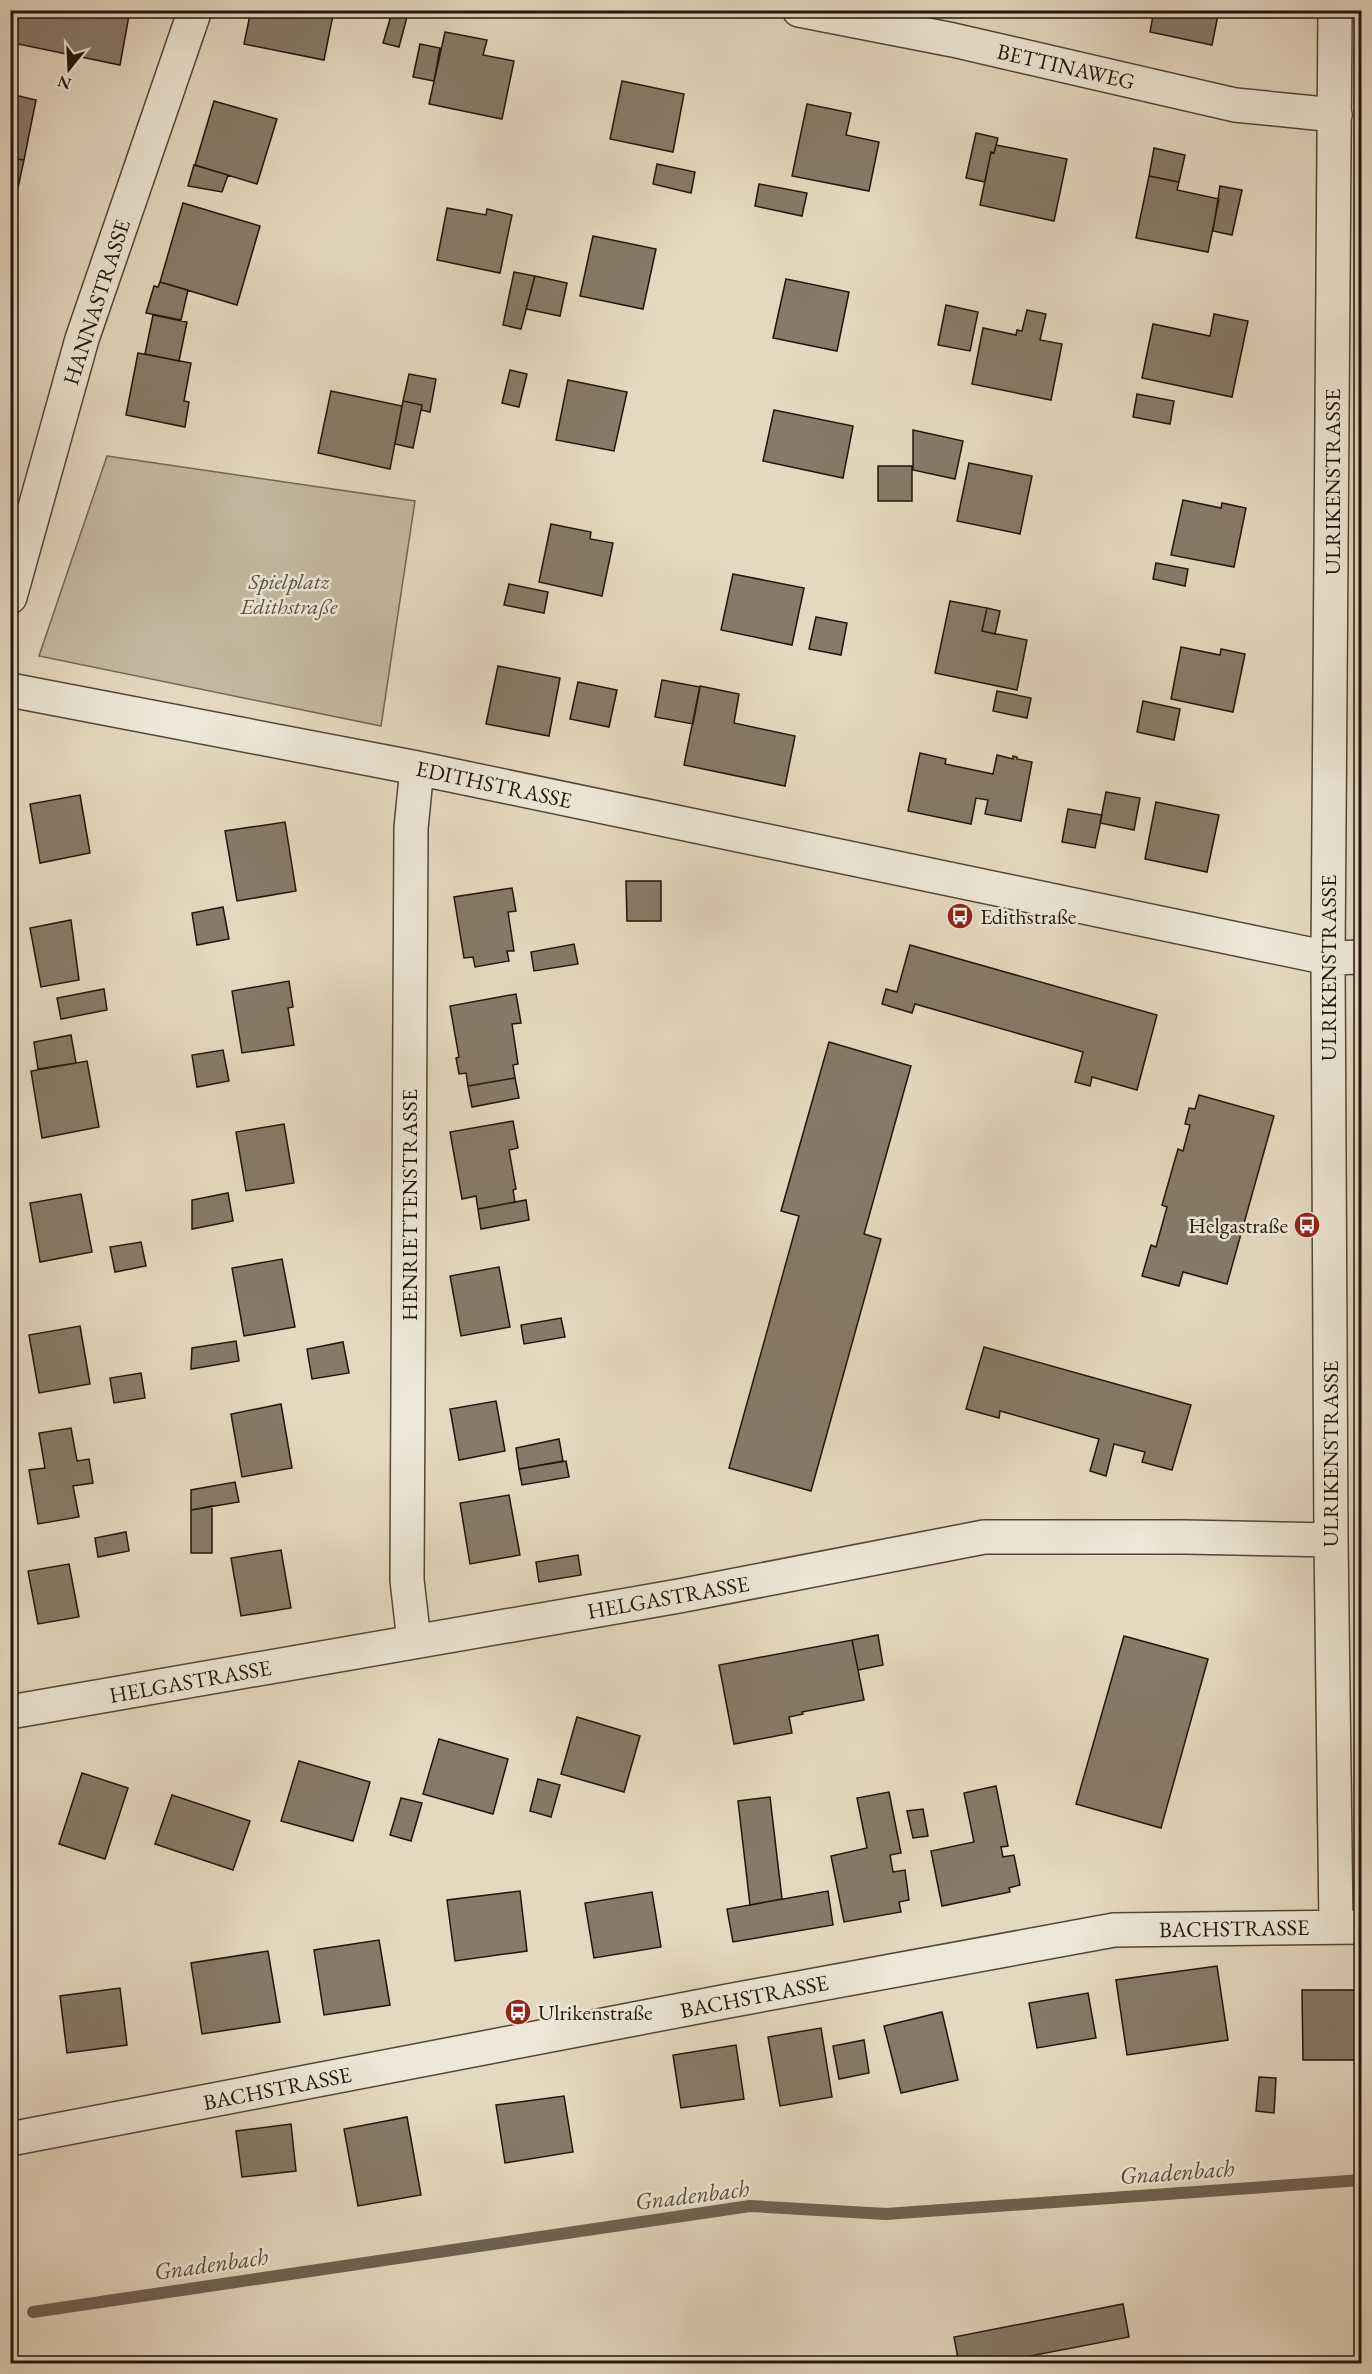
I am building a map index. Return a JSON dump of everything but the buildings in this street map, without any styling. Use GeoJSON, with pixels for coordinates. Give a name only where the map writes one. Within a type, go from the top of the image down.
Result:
{"type":"FeatureCollection","features":[{"type":"Feature","properties":{"kind":"street","name":"HANNASTRASSE"},"geometry":{"type":"LineString","coordinates":[[10,597],[82,339],[195,10]]}},
{"type":"Feature","properties":{"kind":"street","name":"BETTINAWEG"},"geometry":{"type":"LineString","coordinates":[[799,10],[953,40],[1234,105],[1335,115]]}},
{"type":"Feature","properties":{"kind":"street","name":"ULRIKENSTRASSE"},"geometry":{"type":"LineString","coordinates":[[1335,10],[1328,958],[1331,1540],[1349,1927]]}},
{"type":"Feature","properties":{"kind":"street","name":"EDITHSTRASSE"},"geometry":{"type":"LineString","coordinates":[[10,690],[417,768],[1328,958],[1362,957]]}},
{"type":"Feature","properties":{"kind":"street","name":"HENRIETTENSTRASSE"},"geometry":{"type":"LineString","coordinates":[[414,1641],[406,1580],[411,828],[417,768]]}},
{"type":"Feature","properties":{"kind":"street","name":"HELGASTRASSE"},"geometry":{"type":"LineString","coordinates":[[10,1712],[679,1596],[984,1537],[1331,1540]]}},
{"type":"Feature","properties":{"kind":"street","name":"BACHSTRASSE"},"geometry":{"type":"LineString","coordinates":[[10,2139],[1114,1930],[1349,1927]]}},
{"type":"Feature","properties":{"kind":"green space","name":"Spielplatz Edithstraße"},"geometry":{"type":"Polygon","coordinates":[[[107,456],[415,501],[381,726],[39,656],[107,456]]]}},
{"type":"Feature","properties":{"kind":"waterway","name":"Gnadenbach"},"geometry":{"type":"LineString","coordinates":[[33,2312],[750,2206],[886,2214],[1362,2180]]}},
{"type":"Feature","properties":{"kind":"place","name":"Edithstraße"},"geometry":{"type":"Point","coordinates":[960,916]}},
{"type":"Feature","properties":{"kind":"place","name":"Helgastraße"},"geometry":{"type":"Point","coordinates":[1307,1225]}},
{"type":"Feature","properties":{"kind":"place","name":"Ulrikenstraße"},"geometry":{"type":"Point","coordinates":[518,2012]}}]}
